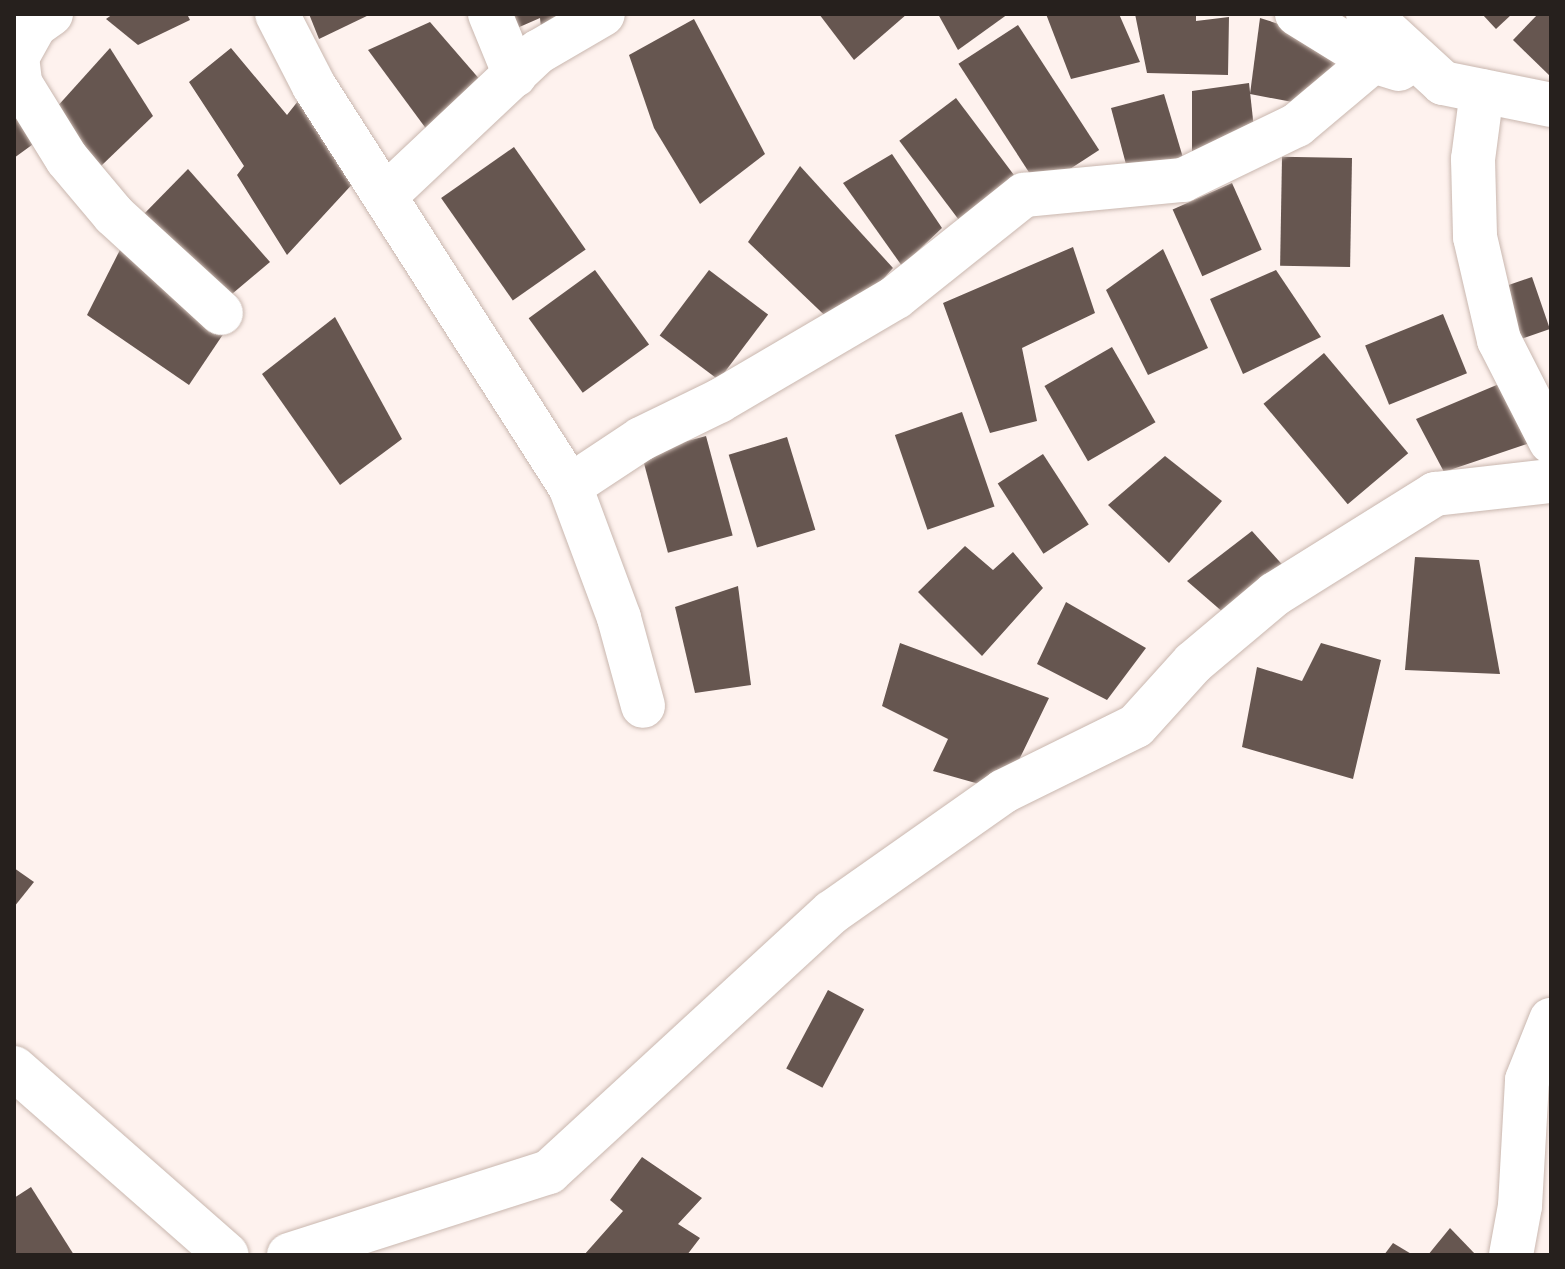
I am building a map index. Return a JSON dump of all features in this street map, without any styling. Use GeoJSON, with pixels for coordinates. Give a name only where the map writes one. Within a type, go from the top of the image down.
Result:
{"type":"FeatureCollection","features":[{"type":"Feature","properties":{"kind":"street"},"geometry":{"type":"LineString","coordinates":[[51,14],[35,25],[17,57],[20,83],[67,159],[114,215],[221,313]]}},
{"type":"Feature","properties":{"kind":"street"},"geometry":{"type":"LineString","coordinates":[[277,14],[314,86],[570,486],[619,618],[643,706]]}},
{"type":"Feature","properties":{"kind":"street"},"geometry":{"type":"LineString","coordinates":[[490,14],[515,75]]}},
{"type":"Feature","properties":{"kind":"street"},"geometry":{"type":"LineString","coordinates":[[386,195],[538,52],[603,14]]}},
{"type":"Feature","properties":{"kind":"street"},"geometry":{"type":"LineString","coordinates":[[1297,14],[1373,61],[1462,87],[1551,105]]}},
{"type":"Feature","properties":{"kind":"street"},"geometry":{"type":"LineString","coordinates":[[1368,14],[1462,87],[1473,159],[1475,237],[1499,340],[1551,442]]}},
{"type":"Feature","properties":{"kind":"street"},"geometry":{"type":"LineString","coordinates":[[570,486],[641,439],[719,401],[896,297],[1024,195],[1183,180],[1297,125],[1373,61]]}},
{"type":"Feature","properties":{"kind":"street"},"geometry":{"type":"LineString","coordinates":[[289,1255],[549,1172],[832,912],[1004,791],[1136,726],[1193,663],[1275,594],[1435,494],[1551,481]]}},
{"type":"Feature","properties":{"kind":"street"},"geometry":{"type":"LineString","coordinates":[[1511,1255],[1520,1206],[1527,1080],[1551,1020]]}},
{"type":"Feature","properties":{"kind":"street"},"geometry":{"type":"LineString","coordinates":[[14,1068],[227,1255]]}},
{"type":"Feature","properties":{"kind":"building"},"geometry":{"type":"Polygon","coordinates":[[[113,14],[187,14],[190,20],[138,45],[106,19],[113,14]]]}},
{"type":"Feature","properties":{"kind":"building"},"geometry":{"type":"Polygon","coordinates":[[[309,14],[371,14],[319,39],[309,14]]]}},
{"type":"Feature","properties":{"kind":"building"},"geometry":{"type":"Polygon","coordinates":[[[503,14],[583,14],[542,37],[540,18],[508,32],[503,14]]]}},
{"type":"Feature","properties":{"kind":"building"},"geometry":{"type":"Polygon","coordinates":[[[819,14],[907,14],[854,60],[819,14]]]}},
{"type":"Feature","properties":{"kind":"building"},"geometry":{"type":"Polygon","coordinates":[[[938,14],[1008,14],[958,50],[938,14]]]}},
{"type":"Feature","properties":{"kind":"building"},"geometry":{"type":"Polygon","coordinates":[[[1046,14],[1119,14],[1140,62],[1071,79],[1046,14]]]}},
{"type":"Feature","properties":{"kind":"building"},"geometry":{"type":"Polygon","coordinates":[[[1135,14],[1196,14],[1196,21],[1229,17],[1228,75],[1147,73],[1135,14]]]}},
{"type":"Feature","properties":{"kind":"building"},"geometry":{"type":"Polygon","coordinates":[[[1482,14],[1512,14],[1496,29],[1482,14]]]}},
{"type":"Feature","properties":{"kind":"building"},"geometry":{"type":"Polygon","coordinates":[[[1538,14],[1551,14],[1551,77],[1513,40],[1538,14]]]}},
{"type":"Feature","properties":{"kind":"building"},"geometry":{"type":"Polygon","coordinates":[[[1260,18],[1350,47],[1319,107],[1250,94],[1260,18]]]}},
{"type":"Feature","properties":{"kind":"building"},"geometry":{"type":"Polygon","coordinates":[[[694,19],[765,154],[700,204],[654,128],[629,55],[694,19]]]}},
{"type":"Feature","properties":{"kind":"building"},"geometry":{"type":"Polygon","coordinates":[[[430,22],[488,89],[430,134],[368,50],[430,22]]]}},
{"type":"Feature","properties":{"kind":"building"},"geometry":{"type":"Polygon","coordinates":[[[1018,25],[1099,150],[1040,189],[958,64],[1018,25]]]}},
{"type":"Feature","properties":{"kind":"building"},"geometry":{"type":"Polygon","coordinates":[[[110,48],[153,116],[101,166],[55,109],[110,48]]]}},
{"type":"Feature","properties":{"kind":"building"},"geometry":{"type":"Polygon","coordinates":[[[231,48],[287,115],[302,96],[357,179],[287,255],[237,175],[244,166],[189,82],[231,48]]]}},
{"type":"Feature","properties":{"kind":"building"},"geometry":{"type":"Polygon","coordinates":[[[1249,83],[1256,147],[1192,157],[1192,91],[1249,83]]]}},
{"type":"Feature","properties":{"kind":"building"},"geometry":{"type":"Polygon","coordinates":[[[1164,94],[1184,161],[1127,168],[1111,108],[1164,94]]]}},
{"type":"Feature","properties":{"kind":"building"},"geometry":{"type":"Polygon","coordinates":[[[956,98],[1017,179],[960,221],[899,141],[956,98]]]}},
{"type":"Feature","properties":{"kind":"building"},"geometry":{"type":"Polygon","coordinates":[[[14,105],[36,142],[14,158],[14,105]]]}},
{"type":"Feature","properties":{"kind":"building"},"geometry":{"type":"Polygon","coordinates":[[[514,147],[586,249],[513,300],[441,198],[514,147]]]}},
{"type":"Feature","properties":{"kind":"building"},"geometry":{"type":"Polygon","coordinates":[[[892,154],[942,228],[902,266],[843,183],[892,154]]]}},
{"type":"Feature","properties":{"kind":"building"},"geometry":{"type":"Polygon","coordinates":[[[1282,157],[1352,158],[1350,267],[1280,266],[1282,157]]]}},
{"type":"Feature","properties":{"kind":"building"},"geometry":{"type":"Polygon","coordinates":[[[800,166],[893,268],[839,329],[748,242],[800,166]]]}},
{"type":"Feature","properties":{"kind":"building"},"geometry":{"type":"Polygon","coordinates":[[[188,169],[270,262],[226,299],[140,218],[188,169]]]}},
{"type":"Feature","properties":{"kind":"building"},"geometry":{"type":"Polygon","coordinates":[[[1232,183],[1262,250],[1202,276],[1173,209],[1232,183]]]}},
{"type":"Feature","properties":{"kind":"building"},"geometry":{"type":"Polygon","coordinates":[[[125,240],[230,324],[189,385],[87,315],[125,240]]]}},
{"type":"Feature","properties":{"kind":"building"},"geometry":{"type":"Polygon","coordinates":[[[1073,247],[1095,313],[1022,348],[1037,421],[990,433],[943,303],[1073,247]]]}},
{"type":"Feature","properties":{"kind":"building"},"geometry":{"type":"Polygon","coordinates":[[[1163,249],[1208,348],[1148,375],[1106,290],[1163,249]]]}},
{"type":"Feature","properties":{"kind":"building"},"geometry":{"type":"Polygon","coordinates":[[[595,270],[649,344],[583,393],[529,318],[595,270]]]}},
{"type":"Feature","properties":{"kind":"building"},"geometry":{"type":"Polygon","coordinates":[[[709,270],[768,315],[719,380],[660,335],[709,270]]]}},
{"type":"Feature","properties":{"kind":"building"},"geometry":{"type":"Polygon","coordinates":[[[1276,270],[1321,337],[1243,374],[1210,299],[1276,270]]]}},
{"type":"Feature","properties":{"kind":"building"},"geometry":{"type":"Polygon","coordinates":[[[1532,277],[1550,329],[1512,342],[1494,290],[1532,277]]]}},
{"type":"Feature","properties":{"kind":"building"},"geometry":{"type":"Polygon","coordinates":[[[1443,314],[1467,373],[1389,405],[1365,345],[1443,314]]]}},
{"type":"Feature","properties":{"kind":"building"},"geometry":{"type":"Polygon","coordinates":[[[335,317],[402,439],[340,485],[262,374],[335,317]]]}},
{"type":"Feature","properties":{"kind":"building"},"geometry":{"type":"Polygon","coordinates":[[[1112,347],[1156,422],[1088,461],[1044,386],[1112,347]]]}},
{"type":"Feature","properties":{"kind":"building"},"geometry":{"type":"Polygon","coordinates":[[[1324,353],[1408,453],[1348,504],[1263,404],[1324,353]]]}},
{"type":"Feature","properties":{"kind":"building"},"geometry":{"type":"Polygon","coordinates":[[[1499,384],[1533,442],[1444,472],[1416,419],[1499,384]]]}},
{"type":"Feature","properties":{"kind":"building"},"geometry":{"type":"Polygon","coordinates":[[[962,412],[995,507],[927,530],[895,435],[962,412]]]}},
{"type":"Feature","properties":{"kind":"building"},"geometry":{"type":"Polygon","coordinates":[[[706,436],[733,535],[668,553],[641,453],[706,436]]]}},
{"type":"Feature","properties":{"kind":"building"},"geometry":{"type":"Polygon","coordinates":[[[787,437],[815,530],[757,548],[729,455],[787,437]]]}},
{"type":"Feature","properties":{"kind":"building"},"geometry":{"type":"Polygon","coordinates":[[[1043,454],[1089,524],[1043,554],[998,483],[1043,454]]]}},
{"type":"Feature","properties":{"kind":"building"},"geometry":{"type":"Polygon","coordinates":[[[1165,456],[1222,501],[1169,563],[1108,505],[1165,456]]]}},
{"type":"Feature","properties":{"kind":"building"},"geometry":{"type":"Polygon","coordinates":[[[1252,531],[1288,571],[1232,620],[1187,581],[1252,531]]]}},
{"type":"Feature","properties":{"kind":"building"},"geometry":{"type":"Polygon","coordinates":[[[965,546],[993,570],[1013,552],[1043,588],[982,656],[918,592],[965,546]]]}},
{"type":"Feature","properties":{"kind":"building"},"geometry":{"type":"Polygon","coordinates":[[[1415,557],[1479,560],[1500,674],[1405,670],[1415,557]]]}},
{"type":"Feature","properties":{"kind":"building"},"geometry":{"type":"Polygon","coordinates":[[[738,586],[751,685],[695,693],[675,607],[738,586]]]}},
{"type":"Feature","properties":{"kind":"building"},"geometry":{"type":"Polygon","coordinates":[[[1066,602],[1146,648],[1107,700],[1037,664],[1066,602]]]}},
{"type":"Feature","properties":{"kind":"building"},"geometry":{"type":"Polygon","coordinates":[[[900,643],[1049,698],[1004,791],[933,771],[948,739],[882,706],[900,643]]]}},
{"type":"Feature","properties":{"kind":"building"},"geometry":{"type":"Polygon","coordinates":[[[1321,643],[1381,660],[1353,779],[1242,747],[1257,667],[1302,681],[1321,643]]]}},
{"type":"Feature","properties":{"kind":"building"},"geometry":{"type":"Polygon","coordinates":[[[14,868],[34,882],[14,907],[14,868]]]}},
{"type":"Feature","properties":{"kind":"building"},"geometry":{"type":"Polygon","coordinates":[[[828,990],[864,1009],[822,1088],[786,1069],[828,990]]]}},
{"type":"Feature","properties":{"kind":"building"},"geometry":{"type":"Polygon","coordinates":[[[642,1157],[702,1198],[678,1224],[700,1238],[687,1255],[584,1255],[623,1211],[610,1200],[642,1157]]]}},
{"type":"Feature","properties":{"kind":"building"},"geometry":{"type":"Polygon","coordinates":[[[31,1187],[74,1255],[14,1255],[14,1198],[31,1187]]]}},
{"type":"Feature","properties":{"kind":"building"},"geometry":{"type":"Polygon","coordinates":[[[1450,1228],[1476,1255],[1428,1255],[1450,1228]]]}},
{"type":"Feature","properties":{"kind":"building"},"geometry":{"type":"Polygon","coordinates":[[[1393,1243],[1413,1255],[1384,1255],[1393,1243]]]}}]}
